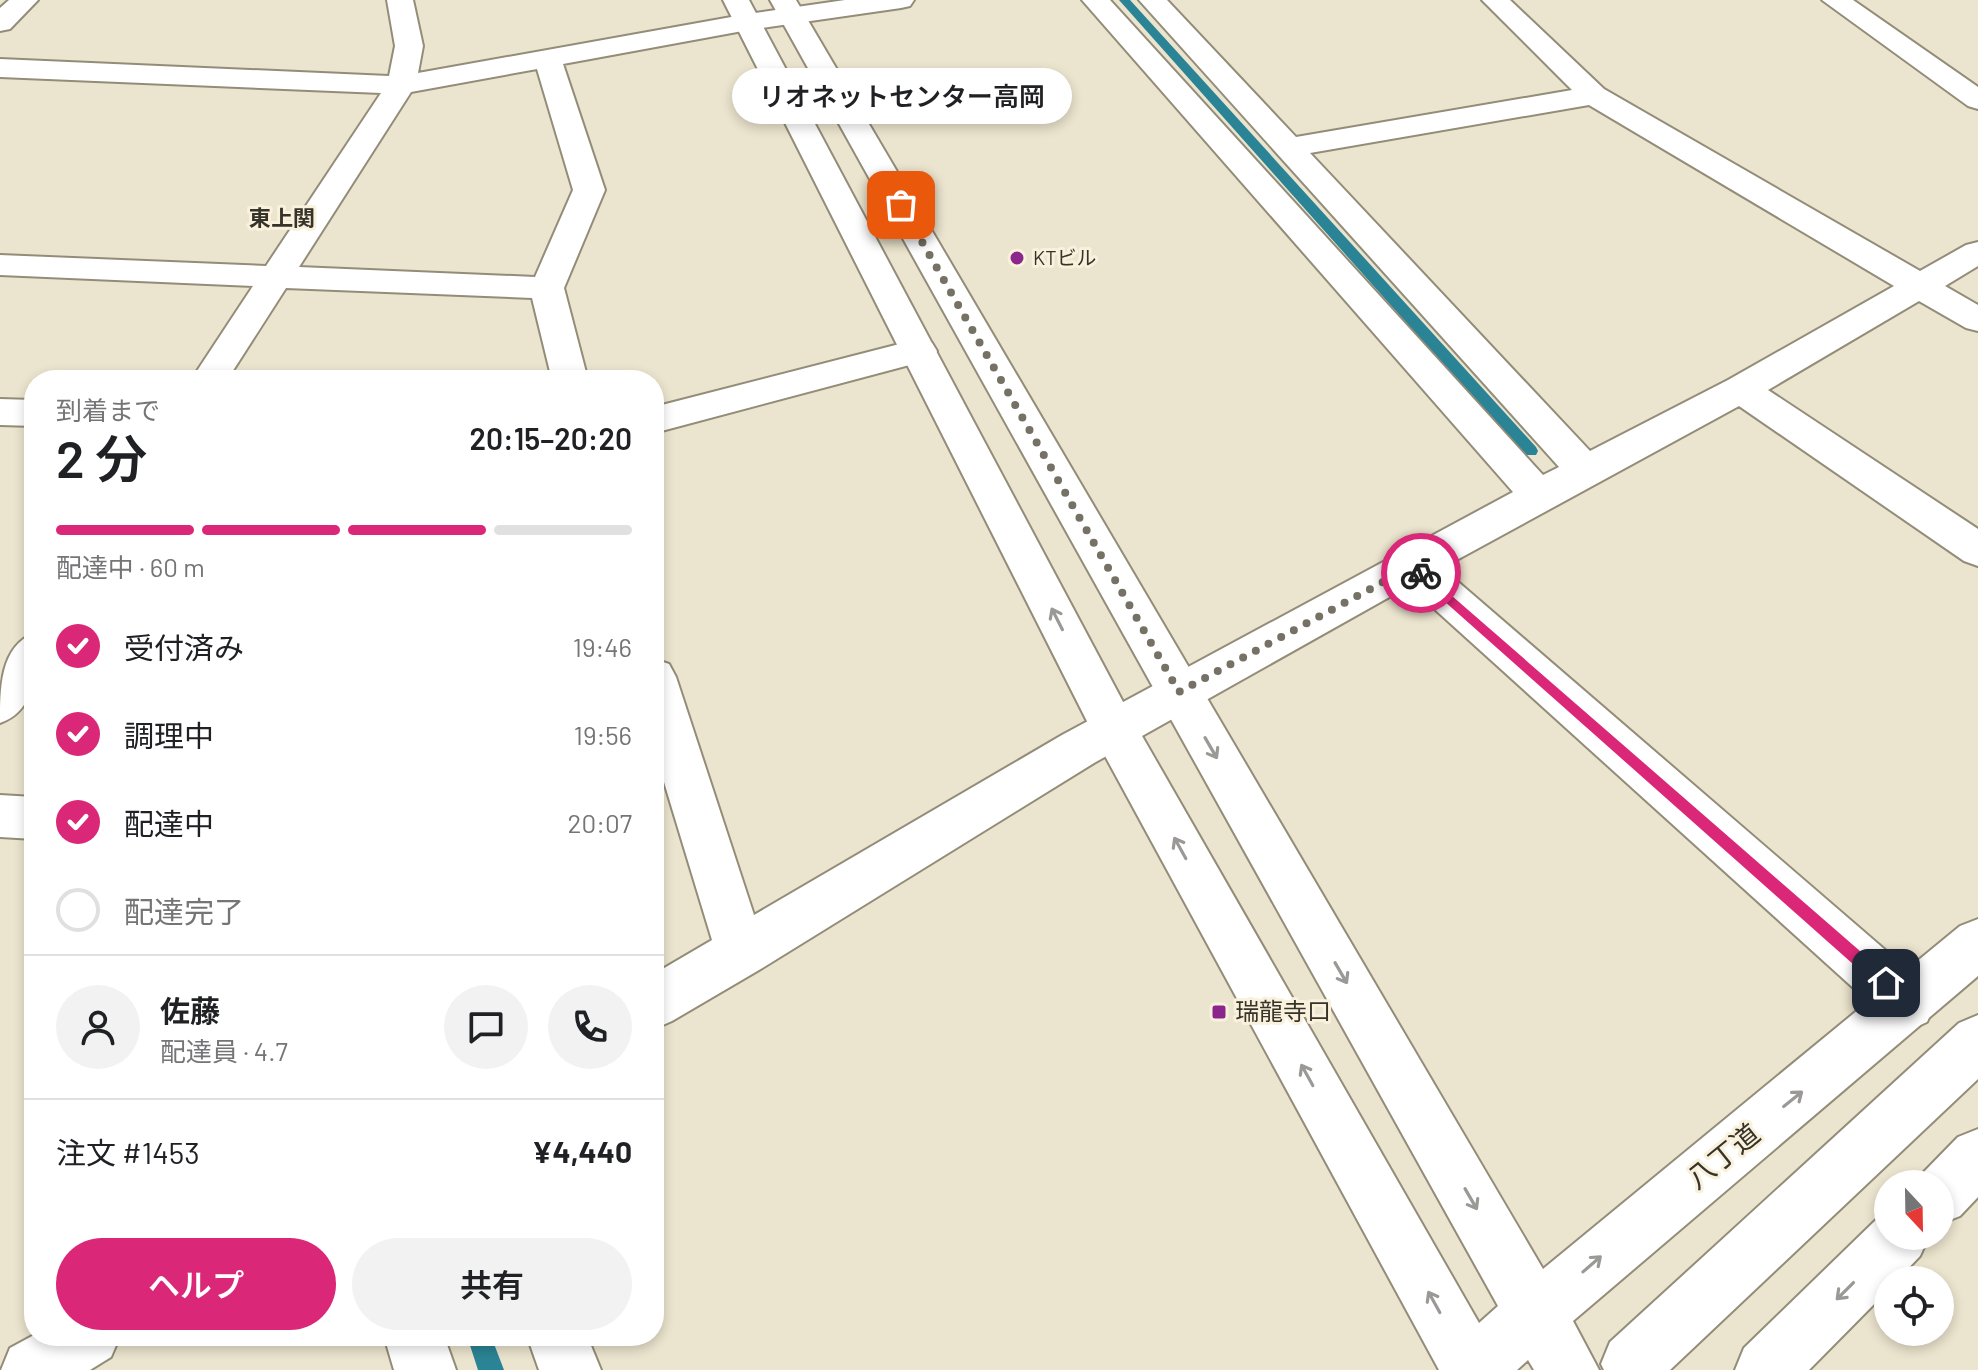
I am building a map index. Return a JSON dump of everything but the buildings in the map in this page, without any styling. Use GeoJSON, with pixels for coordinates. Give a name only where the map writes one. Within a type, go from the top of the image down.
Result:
{"type":"FeatureCollection","features":[{"type":"Feature","properties":{"kind":"street"},"geometry":{"type":"LineString","coordinates":[[0,23],[25,0]]}},
{"type":"Feature","properties":{"kind":"street"},"geometry":{"type":"LineString","coordinates":[[216,370],[401,85],[409,46],[400,0]]}},
{"type":"Feature","properties":{"kind":"street"},"geometry":{"type":"LineString","coordinates":[[0,68],[401,85],[548,60],[764,10],[901,0]]}},
{"type":"Feature","properties":{"kind":"street"},"geometry":{"type":"LineString","coordinates":[[1095,0],[1539,496]]}},
{"type":"Feature","properties":{"kind":"street"},"geometry":{"type":"LineString","coordinates":[[1152,0],[1585,470]]}},
{"type":"Feature","properties":{"kind":"street"},"geometry":{"type":"LineString","coordinates":[[1495,0],[1594,95],[1978,320]]}},
{"type":"Feature","properties":{"kind":"street"},"geometry":{"type":"LineString","coordinates":[[1835,0],[1978,100]]}},
{"type":"Feature","properties":{"kind":"street"},"geometry":{"type":"LineString","coordinates":[[764,10],[919,351],[1114,729],[1471,1370]]}},
{"type":"Feature","properties":{"kind":"street"},"geometry":{"type":"LineString","coordinates":[[764,10],[1179,692],[1568,1370]]}},
{"type":"Feature","properties":{"kind":"street"},"geometry":{"type":"LineString","coordinates":[[548,60],[589,190],[547,288],[568,370]]}},
{"type":"Feature","properties":{"kind":"street"},"geometry":{"type":"LineString","coordinates":[[1286,148],[1594,95]]}},
{"type":"Feature","properties":{"kind":"street"},"geometry":{"type":"LineString","coordinates":[[664,997],[1179,692],[1585,470],[1741,389],[1978,252]]}},
{"type":"Feature","properties":{"kind":"street"},"geometry":{"type":"LineString","coordinates":[[0,265],[547,288]]}},
{"type":"Feature","properties":{"kind":"street"},"geometry":{"type":"LineString","coordinates":[[664,417],[919,351]]}},
{"type":"Feature","properties":{"kind":"street"},"geometry":{"type":"LineString","coordinates":[[1741,389],[1978,550]]}},
{"type":"Feature","properties":{"kind":"street"},"geometry":{"type":"LineString","coordinates":[[0,412],[24,413]]}},
{"type":"Feature","properties":{"kind":"street"},"geometry":{"type":"LineString","coordinates":[[1413,566],[1909,1004]]}},
{"type":"Feature","properties":{"kind":"street"},"geometry":{"type":"LineString","coordinates":[[0,704],[24,667]]}},
{"type":"Feature","properties":{"kind":"street"},"geometry":{"type":"LineString","coordinates":[[664,713],[741,953]]}},
{"type":"Feature","properties":{"kind":"street"},"geometry":{"type":"LineString","coordinates":[[0,816],[24,817]]}},
{"type":"Feature","properties":{"kind":"street","name":"八丁道"},"geometry":{"type":"LineString","coordinates":[[1471,1370],[1978,943]]}},
{"type":"Feature","properties":{"kind":"street"},"geometry":{"type":"LineString","coordinates":[[1632,1364],[1978,1042]]}},
{"type":"Feature","properties":{"kind":"street"},"geometry":{"type":"LineString","coordinates":[[1954,1182],[1978,1157]]}},
{"type":"Feature","properties":{"kind":"street"},"geometry":{"type":"LineString","coordinates":[[1766,1370],[1886,1250]]}},
{"type":"Feature","properties":{"kind":"street"},"geometry":{"type":"LineString","coordinates":[[32,1370],[73,1346]]}},
{"type":"Feature","properties":{"kind":"street"},"geometry":{"type":"LineString","coordinates":[[417,1346],[425,1370]]}},
{"type":"Feature","properties":{"kind":"street"},"geometry":{"type":"LineString","coordinates":[[561,1346],[570,1370]]}},
{"type":"Feature","properties":{"kind":"waterway"},"geometry":{"type":"LineString","coordinates":[[1124,0],[1530,451]]}},
{"type":"Feature","properties":{"kind":"waterway"},"geometry":{"type":"LineString","coordinates":[[483,1346],[491,1370]]}},
{"type":"Feature","properties":{"kind":"way so far"},"geometry":{"type":"LineString","coordinates":[[901,205],[1179,692],[1413,566],[1421,573]]}},
{"type":"Feature","properties":{"kind":"place","name":"リオネットセンター高岡"},"geometry":{"type":"Point","coordinates":[901,205]}},
{"type":"Feature","properties":{"kind":"place","name":"KTビル"},"geometry":{"type":"Point","coordinates":[1017,258]}},
{"type":"Feature","properties":{"kind":"place","name":"瑞龍寺口"},"geometry":{"type":"Point","coordinates":[1219,1012]}},
{"type":"Feature","properties":{"kind":"district","name":"東上関"},"geometry":{"type":"Point","coordinates":[282,218]}},
{"type":"Feature","properties":{"kind":"route"},"geometry":{"type":"LineString","coordinates":[[1421,573],[1886,983]]}}]}
